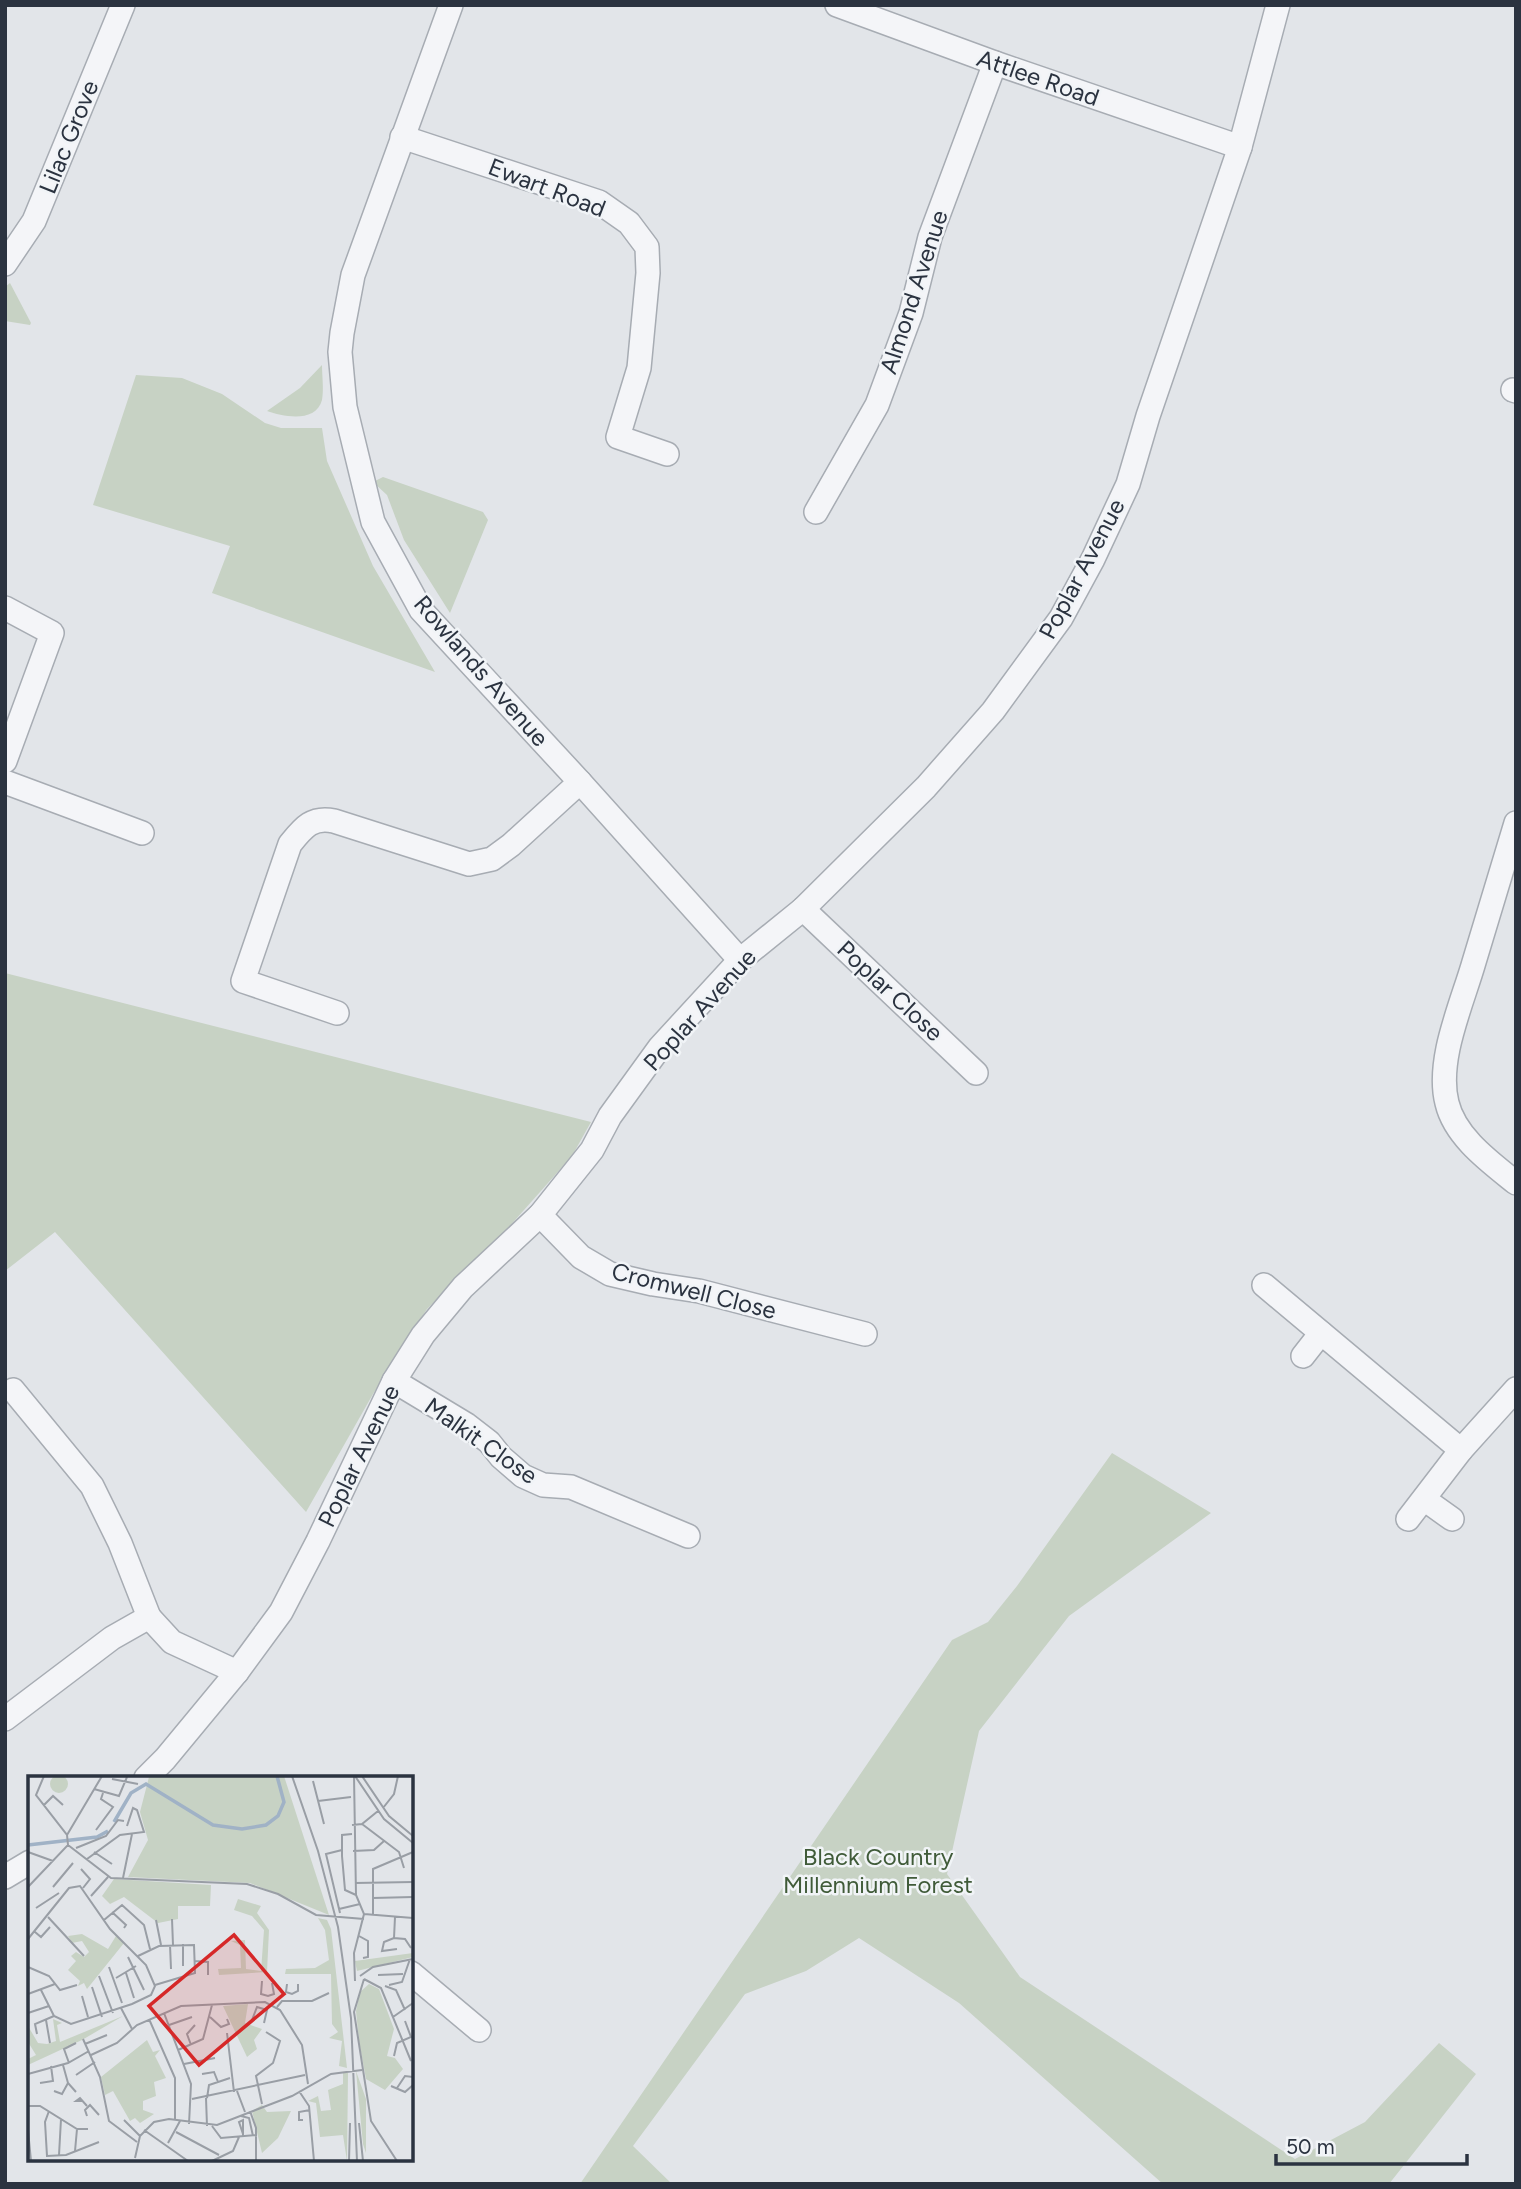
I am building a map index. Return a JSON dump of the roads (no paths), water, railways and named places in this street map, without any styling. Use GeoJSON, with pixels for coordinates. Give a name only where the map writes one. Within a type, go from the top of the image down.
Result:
{"type":"FeatureCollection","features":[{"type":"Feature","properties":{"kind":"street","name":"Lilac Grove"},"geometry":{"type":"LineString","coordinates":[[5,264],[34,221],[123,5]]}},
{"type":"Feature","properties":{"kind":"street","name":"Rowlands Avenue"},"geometry":{"type":"LineString","coordinates":[[451,5],[353,275],[340,352],[345,407],[373,522],[421,610],[740,960]]}},
{"type":"Feature","properties":{"kind":"street","name":"Attlee Road"},"geometry":{"type":"LineString","coordinates":[[837,5],[1240,148]]}},
{"type":"Feature","properties":{"kind":"street","name":"Poplar Avenue"},"geometry":{"type":"LineString","coordinates":[[148,1776],[237,1672],[281,1612],[394,1381],[424,1335],[463,1287],[540,1215],[592,1150],[610,1115],[660,1046],[740,960],[803,909],[926,788],[993,711],[1061,618],[1093,559],[1128,484],[1148,416],[1240,148],[1278,5]]}},
{"type":"Feature","properties":{"kind":"street","name":"Almond Avenue"},"geometry":{"type":"LineString","coordinates":[[816,512],[877,405],[911,313],[930,237],[995,63]]}},
{"type":"Feature","properties":{"kind":"street","name":"Ewart Road"},"geometry":{"type":"LineString","coordinates":[[402,137],[599,202],[629,223],[647,247],[648,273],[639,368],[618,437],[667,454]]}},
{"type":"Feature","properties":{"kind":"street"},"geometry":{"type":"LineString","coordinates":[[5,608],[52,633],[5,761]]}},
{"type":"Feature","properties":{"kind":"street"},"geometry":{"type":"LineString","coordinates":[[5,782],[142,833]]}},
{"type":"Feature","properties":{"kind":"street"},"geometry":{"type":"LineString","coordinates":[[337,1013],[243,981],[290,844],[303,828],[321,818],[469,864],[492,859],[580,782]]}},
{"type":"Feature","properties":{"kind":"street"},"geometry":{"type":"LineString","coordinates":[[1516,823],[1446,1058],[1446,1102],[1453,1118],[1472,1144],[1516,1183]]}},
{"type":"Feature","properties":{"kind":"street","name":"Poplar Close"},"geometry":{"type":"LineString","coordinates":[[803,909],[976,1073]]}},
{"type":"Feature","properties":{"kind":"street","name":"Cromwell Close"},"geometry":{"type":"LineString","coordinates":[[540,1215],[581,1257],[610,1274],[699,1291],[865,1334]]}},
{"type":"Feature","properties":{"kind":"street"},"geometry":{"type":"LineString","coordinates":[[1264,1285],[1461,1450]]}},
{"type":"Feature","properties":{"kind":"street"},"geometry":{"type":"LineString","coordinates":[[1303,1356],[1321,1333]]}},
{"type":"Feature","properties":{"kind":"street","name":"Malkit Close"},"geometry":{"type":"LineString","coordinates":[[394,1381],[467,1425],[489,1442],[500,1457],[523,1476],[543,1485],[571,1487],[688,1536]]}},
{"type":"Feature","properties":{"kind":"street"},"geometry":{"type":"LineString","coordinates":[[1408,1518],[1461,1450],[1516,1389]]}},
{"type":"Feature","properties":{"kind":"street"},"geometry":{"type":"LineString","coordinates":[[13,1390],[92,1486],[120,1543],[149,1617],[172,1642],[237,1672]]}},
{"type":"Feature","properties":{"kind":"street"},"geometry":{"type":"LineString","coordinates":[[1424,1499],[1452,1519]]}},
{"type":"Feature","properties":{"kind":"street"},"geometry":{"type":"LineString","coordinates":[[5,1719],[113,1638],[149,1617]]}},
{"type":"Feature","properties":{"kind":"street"},"geometry":{"type":"LineString","coordinates":[[5,1877],[28,1863]]}},
{"type":"Feature","properties":{"kind":"street"},"geometry":{"type":"LineString","coordinates":[[413,1975],[479,2030]]}},
{"type":"Feature","properties":{"kind":"park label","name":"Black Country Millennium Forest"},"geometry":{"type":"Point","coordinates":[878,1871]}}]}
